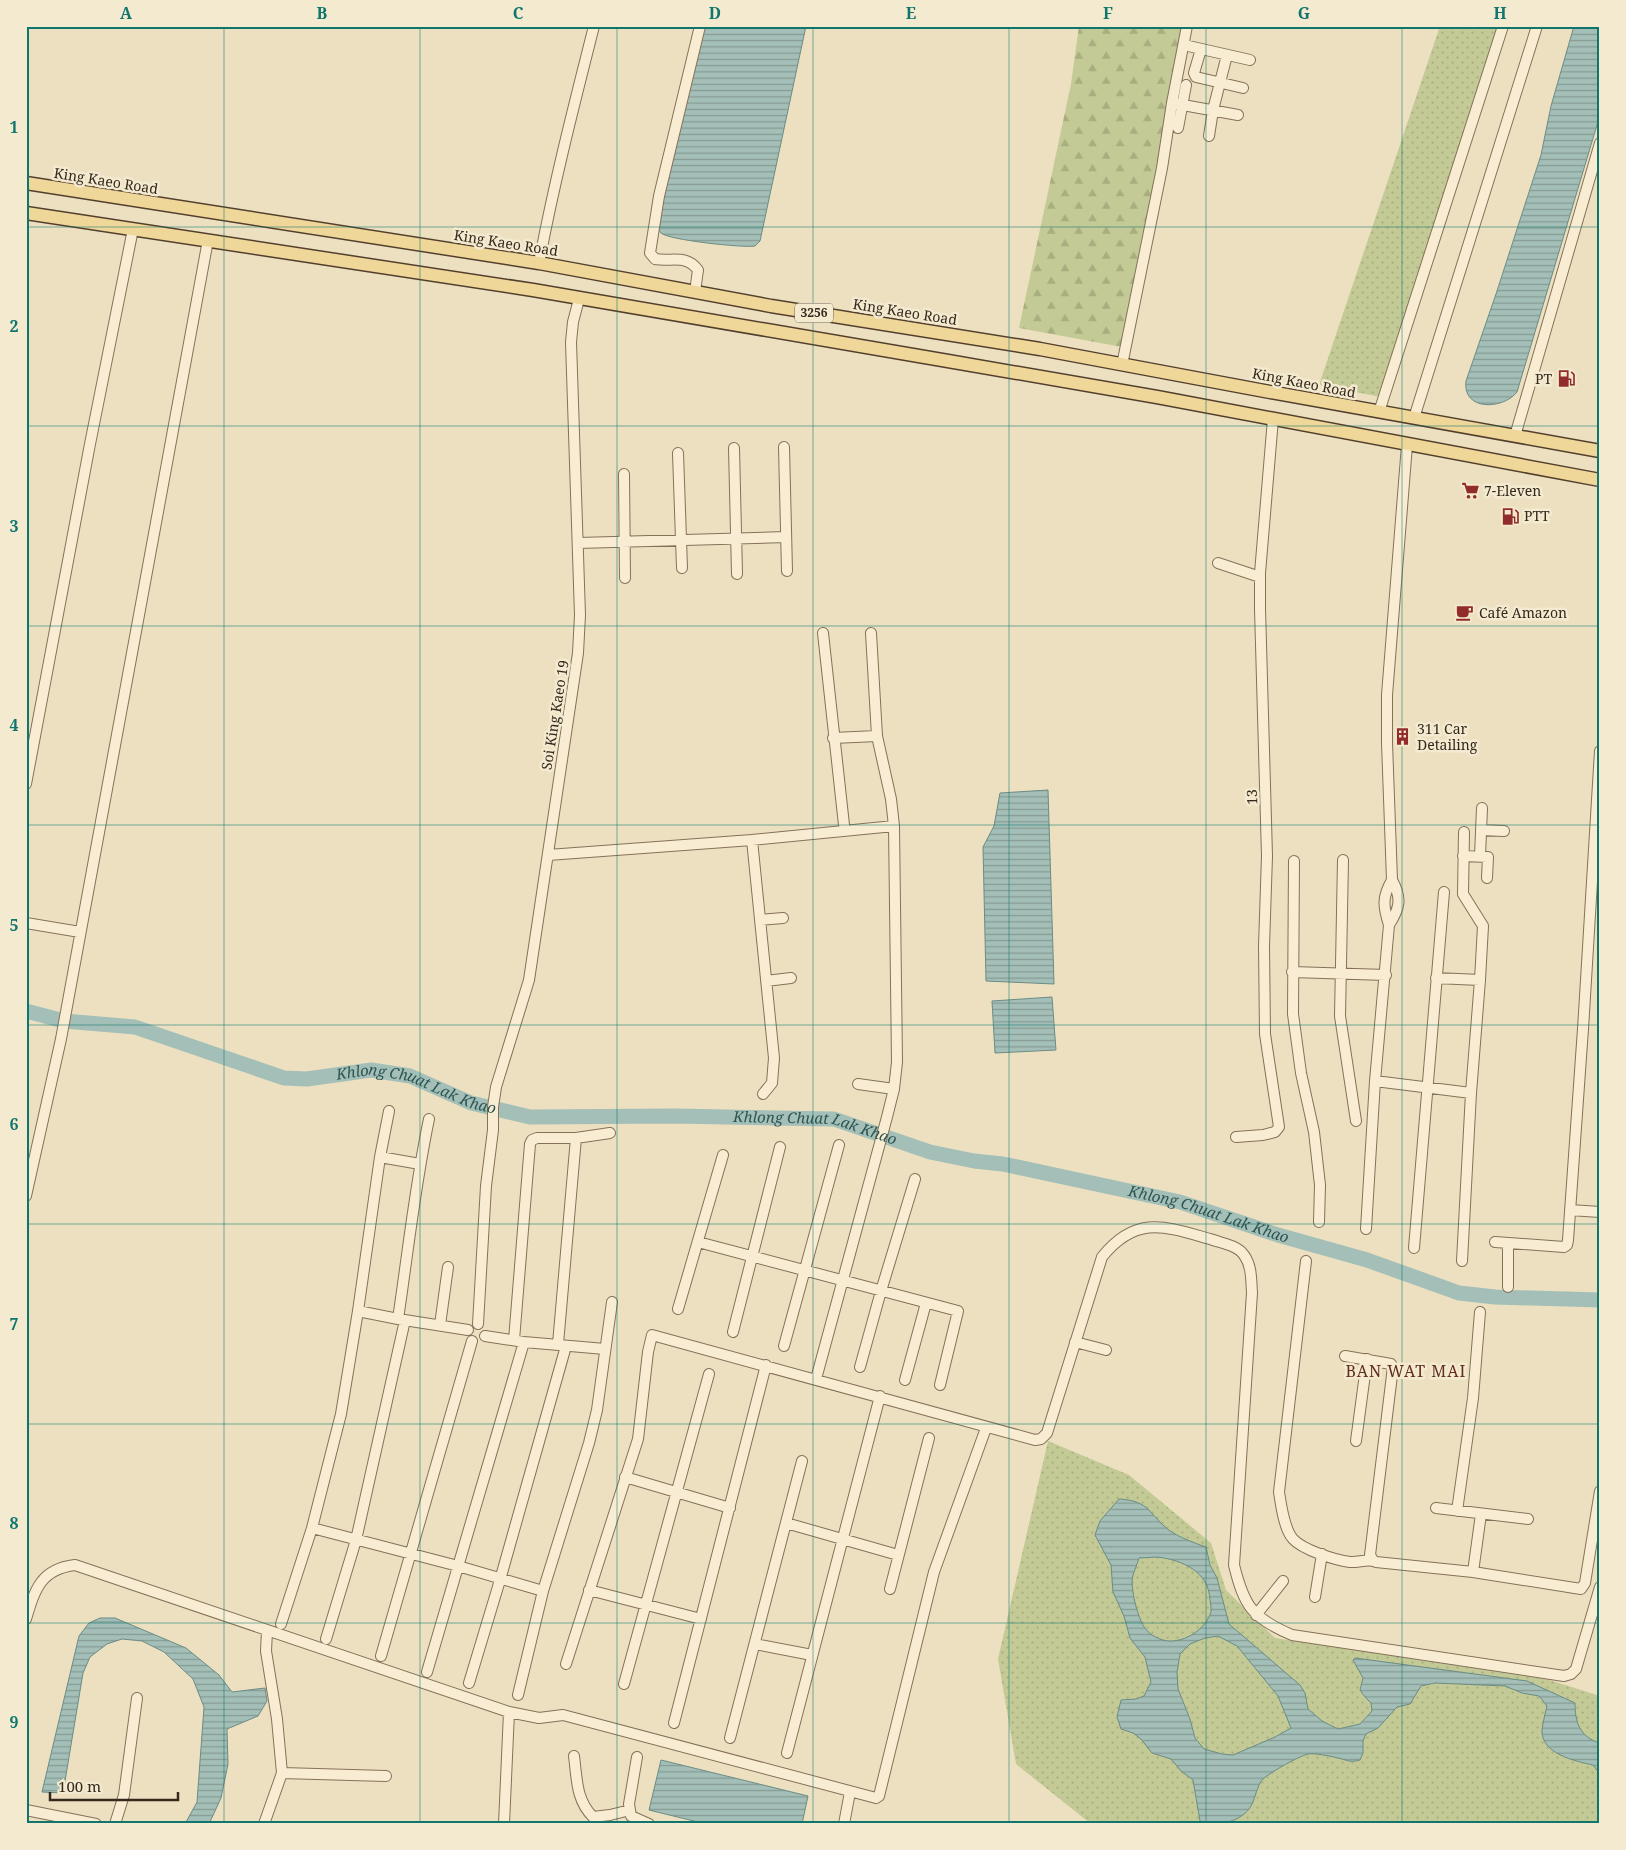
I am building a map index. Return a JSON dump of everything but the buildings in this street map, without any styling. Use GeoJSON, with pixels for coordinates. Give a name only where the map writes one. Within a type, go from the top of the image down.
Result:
{"type":"FeatureCollection","features":[{"type":"Feature","properties":{"kind":"main road","name":"King Kaeo Road"},"geometry":{"type":"LineString","coordinates":[[26,183],[539,263],[771,306],[1040,349],[1600,451]]}},
{"type":"Feature","properties":{"kind":"main road","name":"3256"},"geometry":{"type":"LineString","coordinates":[[26,213],[579,299],[1128,392],[1600,480]]}},
{"type":"Feature","properties":{"kind":"street"},"geometry":{"type":"LineString","coordinates":[[539,263],[562,148],[594,26]]}},
{"type":"Feature","properties":{"kind":"street"},"geometry":{"type":"LineString","coordinates":[[695,292],[698,270],[693,263],[680,259],[655,260],[650,253],[659,196],[700,26]]}},
{"type":"Feature","properties":{"kind":"street"},"geometry":{"type":"LineString","coordinates":[[1122,365],[1177,104],[1187,26]]}},
{"type":"Feature","properties":{"kind":"street"},"geometry":{"type":"LineString","coordinates":[[1379,412],[1503,26]]}},
{"type":"Feature","properties":{"kind":"street"},"geometry":{"type":"LineString","coordinates":[[1414,418],[1537,26]]}},
{"type":"Feature","properties":{"kind":"street"},"geometry":{"type":"LineString","coordinates":[[1184,45],[1250,60]]}},
{"type":"Feature","properties":{"kind":"street"},"geometry":{"type":"LineString","coordinates":[[1200,49],[1194,75],[1243,88]]}},
{"type":"Feature","properties":{"kind":"street"},"geometry":{"type":"LineString","coordinates":[[1209,136],[1213,110],[1227,55]]}},
{"type":"Feature","properties":{"kind":"street"},"geometry":{"type":"LineString","coordinates":[[1178,128],[1177,104],[1186,85]]}},
{"type":"Feature","properties":{"kind":"street"},"geometry":{"type":"LineString","coordinates":[[1177,104],[1238,115]]}},
{"type":"Feature","properties":{"kind":"street"},"geometry":{"type":"LineString","coordinates":[[1516,436],[1600,143]]}},
{"type":"Feature","properties":{"kind":"street"},"geometry":{"type":"LineString","coordinates":[[26,784],[133,229]]}},
{"type":"Feature","properties":{"kind":"street"},"geometry":{"type":"LineString","coordinates":[[26,1196],[61,1039],[208,240]]}},
{"type":"Feature","properties":{"kind":"street","name":"Soi King Kaeo 19"},"geometry":{"type":"LineString","coordinates":[[478,1324],[486,1186],[493,1130],[493,1107],[496,1087],[529,980],[578,653],[580,615],[572,342],[573,322],[579,299]]}},
{"type":"Feature","properties":{"kind":"street","name":"13"},"geometry":{"type":"LineString","coordinates":[[1236,1137],[1264,1136],[1275,1132],[1278,1127],[1265,1034],[1264,946],[1267,856],[1260,577],[1273,420]]}},
{"type":"Feature","properties":{"kind":"street"},"geometry":{"type":"LineString","coordinates":[[1366,1229],[1375,1081],[1389,925],[1384,909],[1384,893],[1392,880],[1387,743],[1388,695],[1407,445]]}},
{"type":"Feature","properties":{"kind":"street"},"geometry":{"type":"LineString","coordinates":[[784,447],[787,571]]}},
{"type":"Feature","properties":{"kind":"street"},"geometry":{"type":"LineString","coordinates":[[734,448],[737,574]]}},
{"type":"Feature","properties":{"kind":"street"},"geometry":{"type":"LineString","coordinates":[[678,453],[682,568]]}},
{"type":"Feature","properties":{"kind":"street"},"geometry":{"type":"LineString","coordinates":[[624,474],[625,578]]}},
{"type":"Feature","properties":{"kind":"street"},"geometry":{"type":"LineString","coordinates":[[578,543],[786,537]]}},
{"type":"Feature","properties":{"kind":"street"},"geometry":{"type":"LineString","coordinates":[[1218,563],[1260,577]]}},
{"type":"Feature","properties":{"kind":"street"},"geometry":{"type":"LineString","coordinates":[[823,633],[844,825]]}},
{"type":"Feature","properties":{"kind":"street"},"geometry":{"type":"LineString","coordinates":[[816,1379],[887,1117],[894,1089],[897,1062],[894,826],[891,800],[877,736],[871,633]]}},
{"type":"Feature","properties":{"kind":"street"},"geometry":{"type":"LineString","coordinates":[[833,738],[877,736]]}},
{"type":"Feature","properties":{"kind":"street"},"geometry":{"type":"LineString","coordinates":[[1495,1242],[1564,1247],[1567,1245],[1583,1029],[1600,751]]}},
{"type":"Feature","properties":{"kind":"street"},"geometry":{"type":"LineString","coordinates":[[1480,856],[1482,808]]}},
{"type":"Feature","properties":{"kind":"street"},"geometry":{"type":"LineString","coordinates":[[548,855],[752,840],[894,826]]}},
{"type":"Feature","properties":{"kind":"street"},"geometry":{"type":"LineString","coordinates":[[1481,830],[1504,831]]}},
{"type":"Feature","properties":{"kind":"street"},"geometry":{"type":"LineString","coordinates":[[1462,1260],[1483,926],[1463,894],[1464,832]]}},
{"type":"Feature","properties":{"kind":"street"},"geometry":{"type":"LineString","coordinates":[[752,840],[774,1058],[774,1077],[772,1083],[762,1094]]}},
{"type":"Feature","properties":{"kind":"street"},"geometry":{"type":"LineString","coordinates":[[1463,856],[1488,857],[1487,878]]}},
{"type":"Feature","properties":{"kind":"street"},"geometry":{"type":"LineString","coordinates":[[1343,860],[1339,972],[1340,1016],[1356,1121]]}},
{"type":"Feature","properties":{"kind":"street"},"geometry":{"type":"LineString","coordinates":[[1294,861],[1292,972],[1295,1034],[1301,1073],[1314,1132],[1320,1185],[1319,1222]]}},
{"type":"Feature","properties":{"kind":"street"},"geometry":{"type":"LineString","coordinates":[[1414,1248],[1426,1087],[1444,892]]}},
{"type":"Feature","properties":{"kind":"street"},"geometry":{"type":"LineString","coordinates":[[760,920],[783,918]]}},
{"type":"Feature","properties":{"kind":"street"},"geometry":{"type":"LineString","coordinates":[[26,923],[80,932]]}},
{"type":"Feature","properties":{"kind":"street"},"geometry":{"type":"LineString","coordinates":[[1292,972],[1386,975]]}},
{"type":"Feature","properties":{"kind":"street"},"geometry":{"type":"LineString","coordinates":[[766,981],[792,978]]}},
{"type":"Feature","properties":{"kind":"street"},"geometry":{"type":"LineString","coordinates":[[1436,978],[1480,980]]}},
{"type":"Feature","properties":{"kind":"street"},"geometry":{"type":"LineString","coordinates":[[1375,1081],[1471,1093]]}},
{"type":"Feature","properties":{"kind":"street"},"geometry":{"type":"LineString","coordinates":[[858,1084],[894,1089]]}},
{"type":"Feature","properties":{"kind":"street"},"geometry":{"type":"LineString","coordinates":[[281,1624],[312,1528],[341,1414],[380,1156],[389,1110]]}},
{"type":"Feature","properties":{"kind":"street"},"geometry":{"type":"LineString","coordinates":[[326,1639],[356,1540],[402,1320],[420,1164],[429,1119]]}},
{"type":"Feature","properties":{"kind":"street"},"geometry":{"type":"LineString","coordinates":[[427,1672],[519,1341],[530,1144],[532,1140],[537,1138],[576,1138],[610,1133]]}},
{"type":"Feature","properties":{"kind":"street"},"geometry":{"type":"LineString","coordinates":[[469,1683],[500,1580],[562,1345],[576,1138]]}},
{"type":"Feature","properties":{"kind":"street"},"geometry":{"type":"LineString","coordinates":[[784,1346],[839,1145]]}},
{"type":"Feature","properties":{"kind":"street"},"geometry":{"type":"LineString","coordinates":[[733,1332],[780,1147]]}},
{"type":"Feature","properties":{"kind":"street"},"geometry":{"type":"LineString","coordinates":[[380,1156],[420,1164]]}},
{"type":"Feature","properties":{"kind":"street"},"geometry":{"type":"LineString","coordinates":[[678,1309],[723,1156]]}},
{"type":"Feature","properties":{"kind":"street"},"geometry":{"type":"LineString","coordinates":[[860,1368],[915,1179]]}},
{"type":"Feature","properties":{"kind":"street"},"geometry":{"type":"LineString","coordinates":[[1570,1210],[1600,1212]]}},
{"type":"Feature","properties":{"kind":"street"},"geometry":{"type":"LineString","coordinates":[[566,1664],[638,1439],[648,1352],[652,1335],[880,1396],[986,1428],[1035,1440],[1041,1439],[1047,1433],[1102,1257],[1121,1238],[1131,1232],[1150,1228],[1169,1227],[1225,1244],[1240,1251],[1245,1256],[1251,1275],[1252,1293],[1234,1565],[1240,1589],[1245,1600],[1256,1615],[1271,1626],[1292,1635],[1564,1676],[1571,1674],[1576,1669],[1600,1587]]}},
{"type":"Feature","properties":{"kind":"street"},"geometry":{"type":"LineString","coordinates":[[698,1242],[958,1312],[940,1385]]}},
{"type":"Feature","properties":{"kind":"street"},"geometry":{"type":"LineString","coordinates":[[1508,1243],[1508,1287]]}},
{"type":"Feature","properties":{"kind":"street"},"geometry":{"type":"LineString","coordinates":[[1306,1261],[1279,1492],[1282,1514],[1292,1539],[1300,1545],[1322,1554],[1351,1562],[1373,1560],[1376,1562],[1473,1572],[1581,1589],[1585,1583],[1600,1491]]}},
{"type":"Feature","properties":{"kind":"street"},"geometry":{"type":"LineString","coordinates":[[440,1326],[448,1267]]}},
{"type":"Feature","properties":{"kind":"street"},"geometry":{"type":"LineString","coordinates":[[518,1695],[543,1591],[589,1443],[597,1410],[612,1302]]}},
{"type":"Feature","properties":{"kind":"street"},"geometry":{"type":"LineString","coordinates":[[905,1380],[926,1303]]}},
{"type":"Feature","properties":{"kind":"street"},"geometry":{"type":"LineString","coordinates":[[358,1310],[402,1320],[468,1330]]}},
{"type":"Feature","properties":{"kind":"street"},"geometry":{"type":"LineString","coordinates":[[1457,1511],[1473,1398],[1480,1312]]}},
{"type":"Feature","properties":{"kind":"street"},"geometry":{"type":"LineString","coordinates":[[485,1336],[484,1327],[478,1324],[472,1325],[468,1330],[468,1336],[472,1341],[478,1342],[485,1336],[605,1349]]}},
{"type":"Feature","properties":{"kind":"street"},"geometry":{"type":"LineString","coordinates":[[380,1656],[472,1341]]}},
{"type":"Feature","properties":{"kind":"street"},"geometry":{"type":"LineString","coordinates":[[1075,1342],[1106,1350]]}},
{"type":"Feature","properties":{"kind":"street"},"geometry":{"type":"LineString","coordinates":[[1345,1356],[1390,1364],[1392,1368],[1370,1555],[1373,1560]]}},
{"type":"Feature","properties":{"kind":"street"},"geometry":{"type":"LineString","coordinates":[[1356,1442],[1367,1359]]}},
{"type":"Feature","properties":{"kind":"street"},"geometry":{"type":"LineString","coordinates":[[674,1723],[766,1366]]}},
{"type":"Feature","properties":{"kind":"street"},"geometry":{"type":"LineString","coordinates":[[624,1684],[709,1374]]}},
{"type":"Feature","properties":{"kind":"street"},"geometry":{"type":"LineString","coordinates":[[786,1753],[880,1396]]}},
{"type":"Feature","properties":{"kind":"street"},"geometry":{"type":"LineString","coordinates":[[26,1619],[34,1595],[45,1577],[62,1566],[76,1565],[508,1712],[539,1718],[563,1715],[873,1798],[878,1796],[934,1572],[986,1428]]}},
{"type":"Feature","properties":{"kind":"street"},"geometry":{"type":"LineString","coordinates":[[890,1589],[928,1438]]}},
{"type":"Feature","properties":{"kind":"street"},"geometry":{"type":"LineString","coordinates":[[730,1738],[802,1461]]}},
{"type":"Feature","properties":{"kind":"street"},"geometry":{"type":"LineString","coordinates":[[625,1477],[730,1508]]}},
{"type":"Feature","properties":{"kind":"street"},"geometry":{"type":"LineString","coordinates":[[1436,1508],[1528,1519]]}},
{"type":"Feature","properties":{"kind":"street"},"geometry":{"type":"LineString","coordinates":[[1473,1572],[1480,1514]]}},
{"type":"Feature","properties":{"kind":"street"},"geometry":{"type":"LineString","coordinates":[[786,1523],[898,1555]]}},
{"type":"Feature","properties":{"kind":"street"},"geometry":{"type":"LineString","coordinates":[[312,1528],[458,1566],[500,1580],[543,1591]]}},
{"type":"Feature","properties":{"kind":"street"},"geometry":{"type":"LineString","coordinates":[[1315,1597],[1322,1554]]}},
{"type":"Feature","properties":{"kind":"street"},"geometry":{"type":"LineString","coordinates":[[1256,1615],[1283,1581]]}},
{"type":"Feature","properties":{"kind":"street"},"geometry":{"type":"LineString","coordinates":[[589,1590],[701,1619]]}},
{"type":"Feature","properties":{"kind":"street"},"geometry":{"type":"LineString","coordinates":[[264,1824],[282,1773],[277,1719],[266,1650],[267,1631]]}},
{"type":"Feature","properties":{"kind":"street"},"geometry":{"type":"LineString","coordinates":[[755,1644],[812,1655]]}},
{"type":"Feature","properties":{"kind":"street"},"geometry":{"type":"LineString","coordinates":[[115,1824],[124,1796],[137,1698]]}},
{"type":"Feature","properties":{"kind":"street"},"geometry":{"type":"LineString","coordinates":[[504,1824],[508,1712]]}},
{"type":"Feature","properties":{"kind":"street"},"geometry":{"type":"LineString","coordinates":[[574,1756],[578,1791],[585,1808],[593,1817],[610,1816],[630,1810]]}},
{"type":"Feature","properties":{"kind":"street"},"geometry":{"type":"LineString","coordinates":[[637,1756],[629,1804],[631,1816],[649,1824]]}},
{"type":"Feature","properties":{"kind":"street"},"geometry":{"type":"LineString","coordinates":[[282,1773],[386,1776]]}},
{"type":"Feature","properties":{"kind":"street"},"geometry":{"type":"LineString","coordinates":[[844,1824],[850,1792]]}},
{"type":"Feature","properties":{"kind":"street"},"geometry":{"type":"LineString","coordinates":[[26,1810],[96,1824]]}},
{"type":"Feature","properties":{"kind":"green space"},"geometry":{"type":"Polygon","coordinates":[[[1079,26],[1182,26],[1156,176],[1122,347],[1019,328],[1071,84],[1079,26]]]}},
{"type":"Feature","properties":{"kind":"green space"},"geometry":{"type":"Polygon","coordinates":[[[1440,26],[1500,26],[1381,397],[1319,385],[1440,26]]]}},
{"type":"Feature","properties":{"kind":"green space"},"geometry":{"type":"Polygon","coordinates":[[[1048,1441],[1129,1475],[1211,1543],[1226,1590],[1275,1638],[1546,1679],[1600,1696],[1600,1824],[1091,1824],[1016,1764],[998,1659],[1048,1441]]]}},
{"type":"Feature","properties":{"kind":"water"},"geometry":{"type":"Polygon","coordinates":[[[704,26],[806,26],[760,241],[755,246],[722,245],[691,241],[667,236],[661,233],[658,228],[658,218],[704,26]]]}},
{"type":"Feature","properties":{"kind":"water"},"geometry":{"type":"Polygon","coordinates":[[[1574,26],[1600,26],[1600,115],[1517,392],[1503,402],[1485,404],[1470,398],[1466,391],[1466,381],[1541,155],[1551,106],[1574,26]]]}},
{"type":"Feature","properties":{"kind":"water"},"geometry":{"type":"Polygon","coordinates":[[[1048,790],[1054,984],[986,981],[983,847],[994,826],[1000,793],[1048,790]]]}},
{"type":"Feature","properties":{"kind":"water"},"geometry":{"type":"Polygon","coordinates":[[[1052,997],[1056,1050],[995,1053],[992,1001],[1052,997]]]}},
{"type":"Feature","properties":{"kind":"water"},"geometry":{"type":"Polygon","coordinates":[[[1119,1499],[1129,1500],[1137,1502],[1148,1509],[1170,1531],[1206,1547],[1210,1565],[1217,1578],[1229,1624],[1300,1685],[1305,1693],[1308,1709],[1322,1721],[1338,1729],[1360,1724],[1372,1711],[1371,1703],[1360,1690],[1363,1678],[1353,1660],[1355,1658],[1527,1681],[1575,1703],[1577,1722],[1583,1732],[1587,1737],[1600,1743],[1600,1774],[1593,1765],[1560,1755],[1547,1745],[1543,1738],[1542,1730],[1547,1706],[1539,1696],[1522,1693],[1505,1686],[1435,1683],[1421,1686],[1410,1704],[1397,1707],[1378,1728],[1366,1734],[1360,1760],[1351,1761],[1331,1756],[1308,1754],[1285,1764],[1264,1778],[1249,1809],[1239,1818],[1219,1824],[1200,1821],[1193,1780],[1181,1771],[1171,1759],[1152,1753],[1141,1739],[1133,1733],[1121,1729],[1117,1717],[1121,1700],[1136,1699],[1144,1696],[1151,1682],[1145,1657],[1130,1638],[1124,1616],[1113,1592],[1111,1565],[1095,1535],[1100,1521],[1119,1499]],[[1157,1557],[1139,1558],[1132,1580],[1137,1611],[1145,1628],[1156,1637],[1170,1641],[1185,1638],[1198,1631],[1208,1619],[1211,1612],[1209,1590],[1200,1575],[1193,1569],[1176,1561],[1157,1557]],[[1218,1636],[1205,1638],[1190,1644],[1180,1654],[1177,1672],[1178,1689],[1190,1719],[1195,1738],[1204,1749],[1233,1755],[1291,1728],[1278,1696],[1237,1646],[1218,1636]]]}},
{"type":"Feature","properties":{"kind":"water"},"geometry":{"type":"Polygon","coordinates":[[[100,1618],[115,1618],[186,1648],[219,1675],[232,1692],[265,1688],[267,1701],[258,1716],[227,1729],[228,1764],[221,1798],[209,1824],[185,1824],[197,1802],[204,1707],[193,1679],[164,1652],[142,1641],[122,1639],[107,1644],[90,1657],[83,1673],[63,1793],[42,1792],[79,1636],[89,1623],[100,1618]]]}},
{"type":"Feature","properties":{"kind":"water"},"geometry":{"type":"Polygon","coordinates":[[[661,1760],[808,1796],[802,1824],[706,1824],[649,1810],[661,1760]]]}},
{"type":"Feature","properties":{"kind":"waterway","name":"Khlong Chuat Lak Khao"},"geometry":{"type":"LineString","coordinates":[[26,1011],[64,1021],[135,1027],[284,1078],[307,1079],[371,1070],[410,1076],[471,1103],[530,1117],[675,1116],[834,1119],[930,1152],[974,1161],[1003,1164],[1180,1202],[1278,1235],[1367,1260],[1459,1293],[1495,1297],[1600,1300]]}},
{"type":"Feature","properties":{"kind":"place","name":"PT"},"geometry":{"type":"Point","coordinates":[1566,379]}},
{"type":"Feature","properties":{"kind":"place","name":"7-Eleven"},"geometry":{"type":"Point","coordinates":[1470,491]}},
{"type":"Feature","properties":{"kind":"place","name":"PTT"},"geometry":{"type":"Point","coordinates":[1510,516]}},
{"type":"Feature","properties":{"kind":"place","name":"Café Amazon"},"geometry":{"type":"Point","coordinates":[1465,613]}},
{"type":"Feature","properties":{"kind":"place","name":"311 Car Detailing"},"geometry":{"type":"Point","coordinates":[1403,737]}},
{"type":"Feature","properties":{"kind":"district","name":"BAN WAT MAI"},"geometry":{"type":"Point","coordinates":[1406,1371]}}]}
